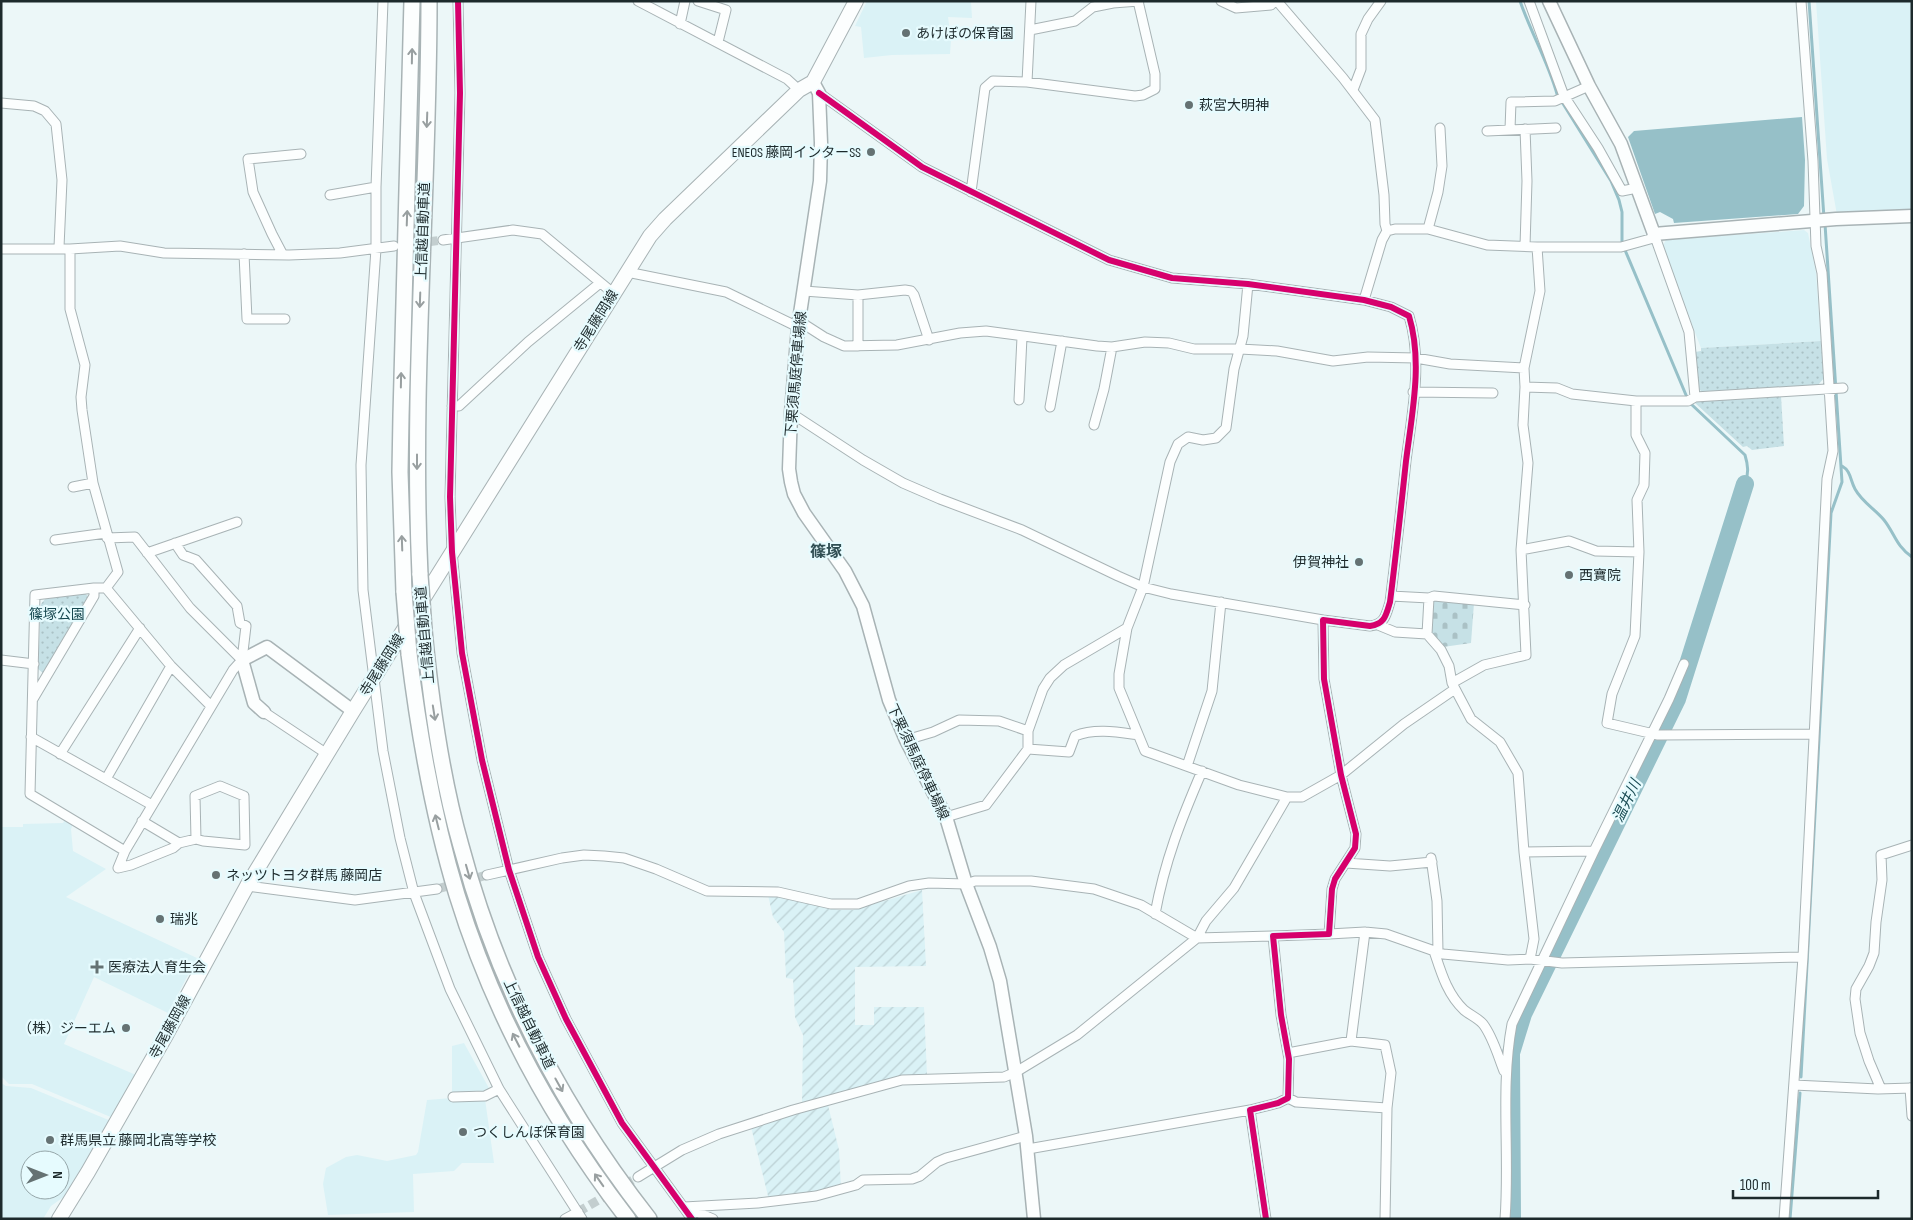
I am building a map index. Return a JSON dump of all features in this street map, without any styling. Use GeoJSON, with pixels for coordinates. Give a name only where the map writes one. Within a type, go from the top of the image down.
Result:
{"type":"FeatureCollection","features":[{"type":"Feature","properties":{"kind":"highway","name":"上信越自動車道"},"geometry":{"type":"LineString","coordinates":[[412,1],[400,416],[400,480],[404,592],[409,654],[415,705],[432,801],[457,896],[480,958],[511,1030],[550,1104],[581,1154],[628,1219]]}},
{"type":"Feature","properties":{"kind":"highway","name":"上信越自動車道"},"geometry":{"type":"LineString","coordinates":[[429,1],[428,100],[417,417],[420,575],[433,711],[449,798],[463,854],[488,932],[525,1021],[569,1105],[649,1219]]}},
{"type":"Feature","properties":{"kind":"main road"},"geometry":{"type":"LineString","coordinates":[[816,88],[856,1]]}},
{"type":"Feature","properties":{"kind":"main road"},"geometry":{"type":"LineString","coordinates":[[1549,1],[1589,86],[1621,144],[1654,234],[1836,218],[1912,216]]}},
{"type":"Feature","properties":{"kind":"main road","name":"寺尾藤岡線"},"geometry":{"type":"LineString","coordinates":[[59,1219],[165,1037],[247,886],[353,711],[650,236],[665,219],[799,90],[816,88]]}},
{"type":"Feature","properties":{"kind":"main road","name":"下栗須馬庭停車場線"},"geometry":{"type":"LineString","coordinates":[[816,88],[821,143],[820,181],[799,324],[791,413],[789,469],[794,494],[804,513],[846,571],[860,599],[870,628],[888,700],[906,740],[946,817],[966,884],[990,947],[1000,981],[1016,1072],[1027,1142],[1034,1219]]}},
{"type":"Feature","properties":{"kind":"main road"},"geometry":{"type":"LineString","coordinates":[[264,712],[254,703],[242,660],[267,647],[353,711]]}},
{"type":"Feature","properties":{"kind":"street"},"geometry":{"type":"LineString","coordinates":[[383,1],[376,187],[376,249],[361,465],[363,590],[383,751],[390,791],[414,893],[450,989],[499,1089],[541,1158],[580,1215],[565,1219]]}},
{"type":"Feature","properties":{"kind":"street"},"geometry":{"type":"LineString","coordinates":[[458,1],[460,93],[450,497],[452,552],[462,653],[482,760],[509,870],[538,957],[566,1018],[622,1123],[692,1219]]}},
{"type":"Feature","properties":{"kind":"street"},"geometry":{"type":"LineString","coordinates":[[638,1],[787,79],[799,90]]}},
{"type":"Feature","properties":{"kind":"street"},"geometry":{"type":"LineString","coordinates":[[680,24],[685,1]]}},
{"type":"Feature","properties":{"kind":"street"},"geometry":{"type":"LineString","coordinates":[[698,1],[726,10],[718,42]]}},
{"type":"Feature","properties":{"kind":"street"},"geometry":{"type":"LineString","coordinates":[[1027,82],[1031,1]]}},
{"type":"Feature","properties":{"kind":"street"},"geometry":{"type":"LineString","coordinates":[[971,192],[985,88],[993,81],[1027,82],[1135,96],[1144,95],[1155,90],[1155,74],[1139,1],[1114,2],[1094,7],[1075,21],[1030,30]]}},
{"type":"Feature","properties":{"kind":"street"},"geometry":{"type":"LineString","coordinates":[[1221,1],[1236,8],[1271,5],[1276,1],[1301,27],[1375,120],[1387,231],[1382,240],[1364,300]]}},
{"type":"Feature","properties":{"kind":"street"},"geometry":{"type":"LineString","coordinates":[[1353,90],[1361,69],[1361,34],[1368,19],[1381,1]]}},
{"type":"Feature","properties":{"kind":"street"},"geometry":{"type":"LineString","coordinates":[[1529,1],[1564,96],[1622,191],[1637,188]]}},
{"type":"Feature","properties":{"kind":"street"},"geometry":{"type":"LineString","coordinates":[[1784,1219],[1803,957],[1827,479],[1833,451],[1836,388],[1822,273],[1816,246],[1817,220],[1801,1]]}},
{"type":"Feature","properties":{"kind":"street"},"geometry":{"type":"LineString","coordinates":[[1510,129],[1511,102],[1555,101],[1589,86]]}},
{"type":"Feature","properties":{"kind":"street"},"geometry":{"type":"LineString","coordinates":[[791,413],[863,460],[903,483],[1022,530],[1143,587],[1171,594],[1323,620],[1370,626],[1378,625],[1384,621],[1391,596],[1416,358],[1414,332],[1409,316],[1391,307],[1364,300],[1248,284],[1172,278],[1109,260],[922,167],[816,88]]}},
{"type":"Feature","properties":{"kind":"street"},"geometry":{"type":"LineString","coordinates":[[1,103],[34,106],[45,111],[56,124],[62,180],[59,248]]}},
{"type":"Feature","properties":{"kind":"street"},"geometry":{"type":"LineString","coordinates":[[1428,229],[1438,192],[1442,166],[1440,128]]}},
{"type":"Feature","properties":{"kind":"street"},"geometry":{"type":"LineString","coordinates":[[1525,128],[1525,246]]}},
{"type":"Feature","properties":{"kind":"street"},"geometry":{"type":"LineString","coordinates":[[1487,131],[1556,128]]}},
{"type":"Feature","properties":{"kind":"street"},"geometry":{"type":"LineString","coordinates":[[284,255],[272,234],[254,192],[248,159],[301,154]]}},
{"type":"Feature","properties":{"kind":"street"},"geometry":{"type":"LineString","coordinates":[[330,195],[376,187]]}},
{"type":"Feature","properties":{"kind":"street"},"geometry":{"type":"LineString","coordinates":[[1387,231],[1395,229],[1428,229],[1487,245],[1537,247],[1621,247],[1650,239],[1654,234]]}},
{"type":"Feature","properties":{"kind":"street"},"geometry":{"type":"LineString","coordinates":[[444,240],[513,230],[542,234],[614,293]]}},
{"type":"Feature","properties":{"kind":"street"},"geometry":{"type":"LineString","coordinates":[[1654,234],[1689,332],[1695,397]]}},
{"type":"Feature","properties":{"kind":"street"},"geometry":{"type":"LineString","coordinates":[[1,249],[70,249],[120,246],[164,253],[284,255],[340,253],[394,246]]}},
{"type":"Feature","properties":{"kind":"street"},"geometry":{"type":"LineString","coordinates":[[1248,284],[1243,336],[1234,369],[1226,428],[1216,438],[1203,440],[1188,437],[1178,444],[1170,462],[1143,587],[1127,628],[1119,674],[1119,688],[1145,751],[1239,785],[1287,798],[1302,797],[1342,775],[1453,686],[1484,665],[1526,655],[1521,550],[1528,463],[1523,426],[1524,368],[1540,291],[1537,247]]}},
{"type":"Feature","properties":{"kind":"street"},"geometry":{"type":"LineString","coordinates":[[70,249],[70,309],[85,365],[81,404],[93,483],[118,572],[106,588]]}},
{"type":"Feature","properties":{"kind":"street"},"geometry":{"type":"LineString","coordinates":[[244,254],[247,319],[285,319]]}},
{"type":"Feature","properties":{"kind":"street"},"geometry":{"type":"LineString","coordinates":[[627,272],[726,292],[844,346],[897,346],[960,333],[986,331],[1096,346],[1112,347],[1145,342],[1169,343],[1194,350],[1240,349],[1277,351],[1333,361],[1368,357],[1416,358],[1450,364],[1524,368]]}},
{"type":"Feature","properties":{"kind":"street"},"geometry":{"type":"LineString","coordinates":[[452,406],[458,406],[528,342],[600,282]]}},
{"type":"Feature","properties":{"kind":"street"},"geometry":{"type":"LineString","coordinates":[[804,291],[858,296],[905,290],[911,291],[929,340]]}},
{"type":"Feature","properties":{"kind":"street"},"geometry":{"type":"LineString","coordinates":[[858,296],[858,346]]}},
{"type":"Feature","properties":{"kind":"street"},"geometry":{"type":"LineString","coordinates":[[1019,400],[1022,337]]}},
{"type":"Feature","properties":{"kind":"street"},"geometry":{"type":"LineString","coordinates":[[1050,407],[1062,341]]}},
{"type":"Feature","properties":{"kind":"street"},"geometry":{"type":"LineString","coordinates":[[1094,425],[1104,389],[1112,347]]}},
{"type":"Feature","properties":{"kind":"street"},"geometry":{"type":"LineString","coordinates":[[1525,387],[1557,388],[1572,394],[1636,401],[1688,401],[1695,397],[1836,388]]}},
{"type":"Feature","properties":{"kind":"street"},"geometry":{"type":"LineString","coordinates":[[1413,392],[1493,393]]}},
{"type":"Feature","properties":{"kind":"street"},"geometry":{"type":"LineString","coordinates":[[1636,401],[1636,436],[1645,453],[1644,485],[1637,500],[1639,552],[1635,636],[1612,694],[1607,723],[1652,734],[1814,734]]}},
{"type":"Feature","properties":{"kind":"street"},"geometry":{"type":"LineString","coordinates":[[73,487],[93,483]]}},
{"type":"Feature","properties":{"kind":"street"},"geometry":{"type":"LineString","coordinates":[[147,553],[237,522]]}},
{"type":"Feature","properties":{"kind":"street"},"geometry":{"type":"LineString","coordinates":[[55,540],[107,535],[135,536],[190,608],[242,660]]}},
{"type":"Feature","properties":{"kind":"street"},"geometry":{"type":"LineString","coordinates":[[1521,550],[1570,541],[1596,552],[1639,552]]}},
{"type":"Feature","properties":{"kind":"street"},"geometry":{"type":"LineString","coordinates":[[175,543],[183,556],[196,560],[237,606],[240,623],[246,626],[242,660],[233,670],[142,821],[118,868],[131,865],[173,848],[179,843],[196,839],[203,842],[244,845],[244,796],[220,786],[195,796],[196,839]]}},
{"type":"Feature","properties":{"kind":"street"},"geometry":{"type":"LineString","coordinates":[[32,700],[94,596],[94,588]]}},
{"type":"Feature","properties":{"kind":"street"},"geometry":{"type":"LineString","coordinates":[[125,851],[30,794],[35,595],[106,588],[172,666],[211,706]]}},
{"type":"Feature","properties":{"kind":"street"},"geometry":{"type":"LineString","coordinates":[[1391,596],[1429,598],[1434,596],[1525,605]]}},
{"type":"Feature","properties":{"kind":"street"},"geometry":{"type":"LineString","coordinates":[[1427,634],[1429,598]]}},
{"type":"Feature","properties":{"kind":"street"},"geometry":{"type":"LineString","coordinates":[[1187,766],[1212,691],[1221,602]]}},
{"type":"Feature","properties":{"kind":"street"},"geometry":{"type":"LineString","coordinates":[[1323,620],[1324,679],[1342,775],[1356,834],[1355,848],[1335,879],[1332,889],[1329,934]]}},
{"type":"Feature","properties":{"kind":"street"},"geometry":{"type":"LineString","coordinates":[[1378,625],[1395,632],[1427,634],[1442,650],[1449,666],[1453,686],[1471,719],[1500,742],[1518,774],[1524,852],[1534,939],[1530,959]]}},
{"type":"Feature","properties":{"kind":"street"},"geometry":{"type":"LineString","coordinates":[[60,754],[140,628]]}},
{"type":"Feature","properties":{"kind":"street"},"geometry":{"type":"LineString","coordinates":[[946,817],[986,805],[1028,748],[1028,731],[1043,689],[1050,678],[1064,665],[1127,628]]}},
{"type":"Feature","properties":{"kind":"street"},"geometry":{"type":"LineString","coordinates":[[1,660],[34,664]]}},
{"type":"Feature","properties":{"kind":"street"},"geometry":{"type":"LineString","coordinates":[[1505,1219],[1506,1074],[1507,1052],[1512,1024],[1669,699],[1684,664]]}},
{"type":"Feature","properties":{"kind":"street"},"geometry":{"type":"LineString","coordinates":[[106,779],[172,666]]}},
{"type":"Feature","properties":{"kind":"street"},"geometry":{"type":"LineString","coordinates":[[264,712],[327,754]]}},
{"type":"Feature","properties":{"kind":"street"},"geometry":{"type":"LineString","coordinates":[[906,740],[933,732],[959,720],[999,721],[1028,731]]}},
{"type":"Feature","properties":{"kind":"street"},"geometry":{"type":"LineString","coordinates":[[1028,748],[1069,752],[1075,736],[1083,732],[1098,731],[1138,735]]}},
{"type":"Feature","properties":{"kind":"street"},"geometry":{"type":"LineString","coordinates":[[31,737],[152,805]]}},
{"type":"Feature","properties":{"kind":"street"},"geometry":{"type":"LineString","coordinates":[[1156,914],[1162,878],[1172,844],[1202,771]]}},
{"type":"Feature","properties":{"kind":"street"},"geometry":{"type":"LineString","coordinates":[[638,1177],[682,1150],[719,1134],[793,1110],[902,1080],[1004,1077],[1016,1072],[1077,1035],[1197,938],[1206,921],[1234,888],[1287,798]]}},
{"type":"Feature","properties":{"kind":"street"},"geometry":{"type":"LineString","coordinates":[[142,821],[179,843]]}},
{"type":"Feature","properties":{"kind":"street"},"geometry":{"type":"LineString","coordinates":[[1881,1089],[1869,1061],[1860,1032],[1855,1000],[1856,989],[1874,953],[1882,880],[1881,855],[1912,845]]}},
{"type":"Feature","properties":{"kind":"street"},"geometry":{"type":"LineString","coordinates":[[1524,852],[1594,851]]}},
{"type":"Feature","properties":{"kind":"street"},"geometry":{"type":"LineString","coordinates":[[487,874],[577,856],[604,856],[624,858],[656,869],[707,891],[778,892],[830,904],[858,904],[909,886],[922,884],[966,884],[975,881],[1031,881],[1094,889],[1141,905],[1197,938],[1365,932],[1386,934],[1436,951],[1508,960],[1530,959],[1542,962],[1803,957]]}},
{"type":"Feature","properties":{"kind":"street"},"geometry":{"type":"LineString","coordinates":[[1346,863],[1390,866],[1432,860],[1437,901],[1436,951],[1442,976],[1452,995],[1464,1010],[1482,1023],[1489,1034],[1506,1074]]}},
{"type":"Feature","properties":{"kind":"street"},"geometry":{"type":"LineString","coordinates":[[247,886],[355,900],[437,889]]}},
{"type":"Feature","properties":{"kind":"street"},"geometry":{"type":"LineString","coordinates":[[1351,1041],[1365,932]]}},
{"type":"Feature","properties":{"kind":"street"},"geometry":{"type":"LineString","coordinates":[[1273,936],[1281,1015],[1288,1053],[1288,1098]]}},
{"type":"Feature","properties":{"kind":"street"},"geometry":{"type":"LineString","coordinates":[[1288,1053],[1351,1041],[1385,1045],[1391,1073],[1387,1108],[1385,1219]]}},
{"type":"Feature","properties":{"kind":"street"},"geometry":{"type":"LineString","coordinates":[[1794,1085],[1881,1089],[1911,1088],[1912,1116]]}},
{"type":"Feature","properties":{"kind":"street"},"geometry":{"type":"LineString","coordinates":[[453,1097],[485,1096],[499,1089]]}},
{"type":"Feature","properties":{"kind":"street"},"geometry":{"type":"LineString","coordinates":[[684,1207],[758,1203],[816,1196],[856,1185],[863,1180],[912,1179],[920,1176],[937,1162],[946,1158],[1027,1142],[1250,1110],[1278,1103],[1288,1098]]}},
{"type":"Feature","properties":{"kind":"street"},"geometry":{"type":"LineString","coordinates":[[1288,1098],[1296,1102],[1387,1108]]}},
{"type":"Feature","properties":{"kind":"street"},"geometry":{"type":"LineString","coordinates":[[1250,1110],[1266,1219]]}},
{"type":"Feature","properties":{"kind":"street"},"geometry":{"type":"LineString","coordinates":[[684,1207],[713,1219]]}},
{"type":"Feature","properties":{"kind":"shaded area","name":"あけぼの保育園"},"geometry":{"type":"Polygon","coordinates":[[[867,1],[971,1],[972,18],[948,17],[951,40],[950,54],[892,55],[864,58],[861,27],[855,26],[867,1]]]}},
{"type":"Feature","properties":{"kind":"shaded area"},"geometry":{"type":"Polygon","coordinates":[[[1816,1],[1912,1],[1912,210],[1837,215],[1827,159],[1816,1]]]}},
{"type":"Feature","properties":{"kind":"shaded area"},"geometry":{"type":"Polygon","coordinates":[[[1802,117],[1805,160],[1804,206],[1798,214],[1674,223],[1673,219],[1660,212],[1655,214],[1628,137],[1634,131],[1802,117]]]}},
{"type":"Feature","properties":{"kind":"shaded area"},"geometry":{"type":"Polygon","coordinates":[[[1804,230],[1808,233],[1816,273],[1821,341],[1701,348],[1662,247],[1666,240],[1804,230]]]}},
{"type":"Feature","properties":{"kind":"shaded area","name":"医療法人育生会"},"geometry":{"type":"Polygon","coordinates":[[[65,819],[73,824],[71,829],[73,851],[106,869],[66,897],[197,958],[168,1013],[94,977],[64,1044],[136,1075],[113,1118],[32,1084],[9,1084],[1,1076],[1,827],[23,827],[23,824],[63,823],[65,819]]]}},
{"type":"Feature","properties":{"kind":"shaded area"},"geometry":{"type":"Polygon","coordinates":[[[922,890],[926,966],[855,967],[855,1025],[874,1025],[874,1007],[924,1007],[927,1075],[802,1105],[803,1035],[795,1017],[793,979],[786,978],[784,932],[773,917],[768,895],[839,910],[853,910],[922,890]]]}},
{"type":"Feature","properties":{"kind":"shaded area"},"geometry":{"type":"Polygon","coordinates":[[[464,1043],[490,1090],[485,1099],[494,1163],[462,1163],[454,1171],[413,1174],[414,1212],[328,1215],[323,1184],[326,1168],[346,1157],[357,1155],[387,1161],[416,1155],[427,1100],[452,1098],[452,1046],[464,1043]]]}},
{"type":"Feature","properties":{"kind":"shaded area","name":"群馬県立 藤岡北高等学校"},"geometry":{"type":"Polygon","coordinates":[[[1,1083],[6,1086],[31,1088],[111,1121],[70,1188],[70,1150],[20,1150],[20,1200],[59,1200],[51,1206],[43,1219],[1,1219],[1,1083]]]}},
{"type":"Feature","properties":{"kind":"shaded area"},"geometry":{"type":"Polygon","coordinates":[[[828,1105],[839,1150],[841,1187],[769,1200],[751,1127],[828,1105]]]}},
{"type":"Feature","properties":{"kind":"green space"},"geometry":{"type":"Polygon","coordinates":[[[1821,341],[1824,378],[1818,385],[1704,393],[1697,388],[1695,352],[1701,351],[1701,348],[1821,341]]]}},
{"type":"Feature","properties":{"kind":"green space"},"geometry":{"type":"Polygon","coordinates":[[[1781,396],[1784,446],[1752,450],[1747,446],[1743,447],[1694,402],[1781,396]]]}},
{"type":"Feature","properties":{"kind":"green space","name":"篠塚公園"},"geometry":{"type":"Polygon","coordinates":[[[84,593],[88,596],[43,673],[38,669],[41,604],[45,599],[84,593]]]}},
{"type":"Feature","properties":{"kind":"green space"},"geometry":{"type":"Polygon","coordinates":[[[1434,599],[1474,603],[1471,643],[1443,647],[1430,634],[1432,601],[1434,599]]]}},
{"type":"Feature","properties":{"kind":"waterway"},"geometry":{"type":"LineString","coordinates":[[1520,1],[1557,94]]}},
{"type":"Feature","properties":{"kind":"waterway"},"geometry":{"type":"LineString","coordinates":[[1809,1],[1824,218]]}},
{"type":"Feature","properties":{"kind":"waterway"},"geometry":{"type":"LineString","coordinates":[[1562,102],[1611,181],[1622,212],[1622,243]]}},
{"type":"Feature","properties":{"kind":"waterway"},"geometry":{"type":"LineString","coordinates":[[1801,1077],[1831,513],[1842,482],[1825,224]]}},
{"type":"Feature","properties":{"kind":"waterway"},"geometry":{"type":"LineString","coordinates":[[1625,250],[1686,395]]}},
{"type":"Feature","properties":{"kind":"waterway","name":"温井川"},"geometry":{"type":"LineString","coordinates":[[1690,403],[1745,455],[1748,469],[1745,484]]}},
{"type":"Feature","properties":{"kind":"waterway"},"geometry":{"type":"LineString","coordinates":[[1842,466],[1849,473],[1858,494],[1884,520],[1899,544],[1912,557]]}},
{"type":"Feature","properties":{"kind":"waterway","name":"温井川"},"geometry":{"type":"LineString","coordinates":[[1512,1219],[1511,1053],[1523,1014],[1677,699],[1745,484]]}},
{"type":"Feature","properties":{"kind":"waterway"},"geometry":{"type":"LineString","coordinates":[[1790,1219],[1800,1093]]}},
{"type":"Feature","properties":{"kind":"tunnel"},"geometry":{"type":"LineString","coordinates":[[402,245],[443,240]]}},
{"type":"Feature","properties":{"kind":"tunnel"},"geometry":{"type":"LineString","coordinates":[[437,889],[487,875]]}},
{"type":"Feature","properties":{"kind":"tunnel"},"geometry":{"type":"LineString","coordinates":[[578,1212],[638,1177]]}},
{"type":"Feature","properties":{"kind":"cycle path"},"geometry":{"type":"LineString","coordinates":[[458,1],[460,93],[450,497],[452,552],[462,653],[482,760],[509,870],[538,957],[566,1019],[622,1123],[692,1219]]}},
{"type":"Feature","properties":{"kind":"cycle path"},"geometry":{"type":"LineString","coordinates":[[819,93],[922,167],[1109,260],[1172,278],[1248,284],[1364,300],[1391,307],[1409,316],[1415,351],[1415,388],[1390,602],[1384,618],[1375,625],[1323,620],[1324,679],[1341,775],[1356,834],[1355,848],[1335,879],[1332,889],[1329,934],[1273,936],[1281,1015],[1289,1059],[1288,1098],[1278,1103],[1250,1110],[1266,1219]]}},
{"type":"Feature","properties":{"kind":"place","name":"あけぼの保育園"},"geometry":{"type":"Point","coordinates":[906,33]}},
{"type":"Feature","properties":{"kind":"place","name":"萩宮大明神"},"geometry":{"type":"Point","coordinates":[1189,105]}},
{"type":"Feature","properties":{"kind":"place","name":"ENEOS 藤岡インターSS"},"geometry":{"type":"Point","coordinates":[871,152]}},
{"type":"Feature","properties":{"kind":"place","name":"伊賀神社"},"geometry":{"type":"Point","coordinates":[1359,562]}},
{"type":"Feature","properties":{"kind":"place","name":"西寶院"},"geometry":{"type":"Point","coordinates":[1569,575]}},
{"type":"Feature","properties":{"kind":"place","name":"ネッツトヨタ群馬 藤岡店"},"geometry":{"type":"Point","coordinates":[216,875]}},
{"type":"Feature","properties":{"kind":"place","name":"瑞兆"},"geometry":{"type":"Point","coordinates":[160,919]}},
{"type":"Feature","properties":{"kind":"place","name":"医療法人育生会"},"geometry":{"type":"Point","coordinates":[97,967]}},
{"type":"Feature","properties":{"kind":"place","name":"（株）ジーエム"},"geometry":{"type":"Point","coordinates":[126,1028]}},
{"type":"Feature","properties":{"kind":"place","name":"つくしんぼ保育園"},"geometry":{"type":"Point","coordinates":[463,1132]}},
{"type":"Feature","properties":{"kind":"place","name":"群馬県立 藤岡北高等学校"},"geometry":{"type":"Point","coordinates":[50,1140]}},
{"type":"Feature","properties":{"kind":"district","name":"篠塚"},"geometry":{"type":"Point","coordinates":[826,552]}}]}
